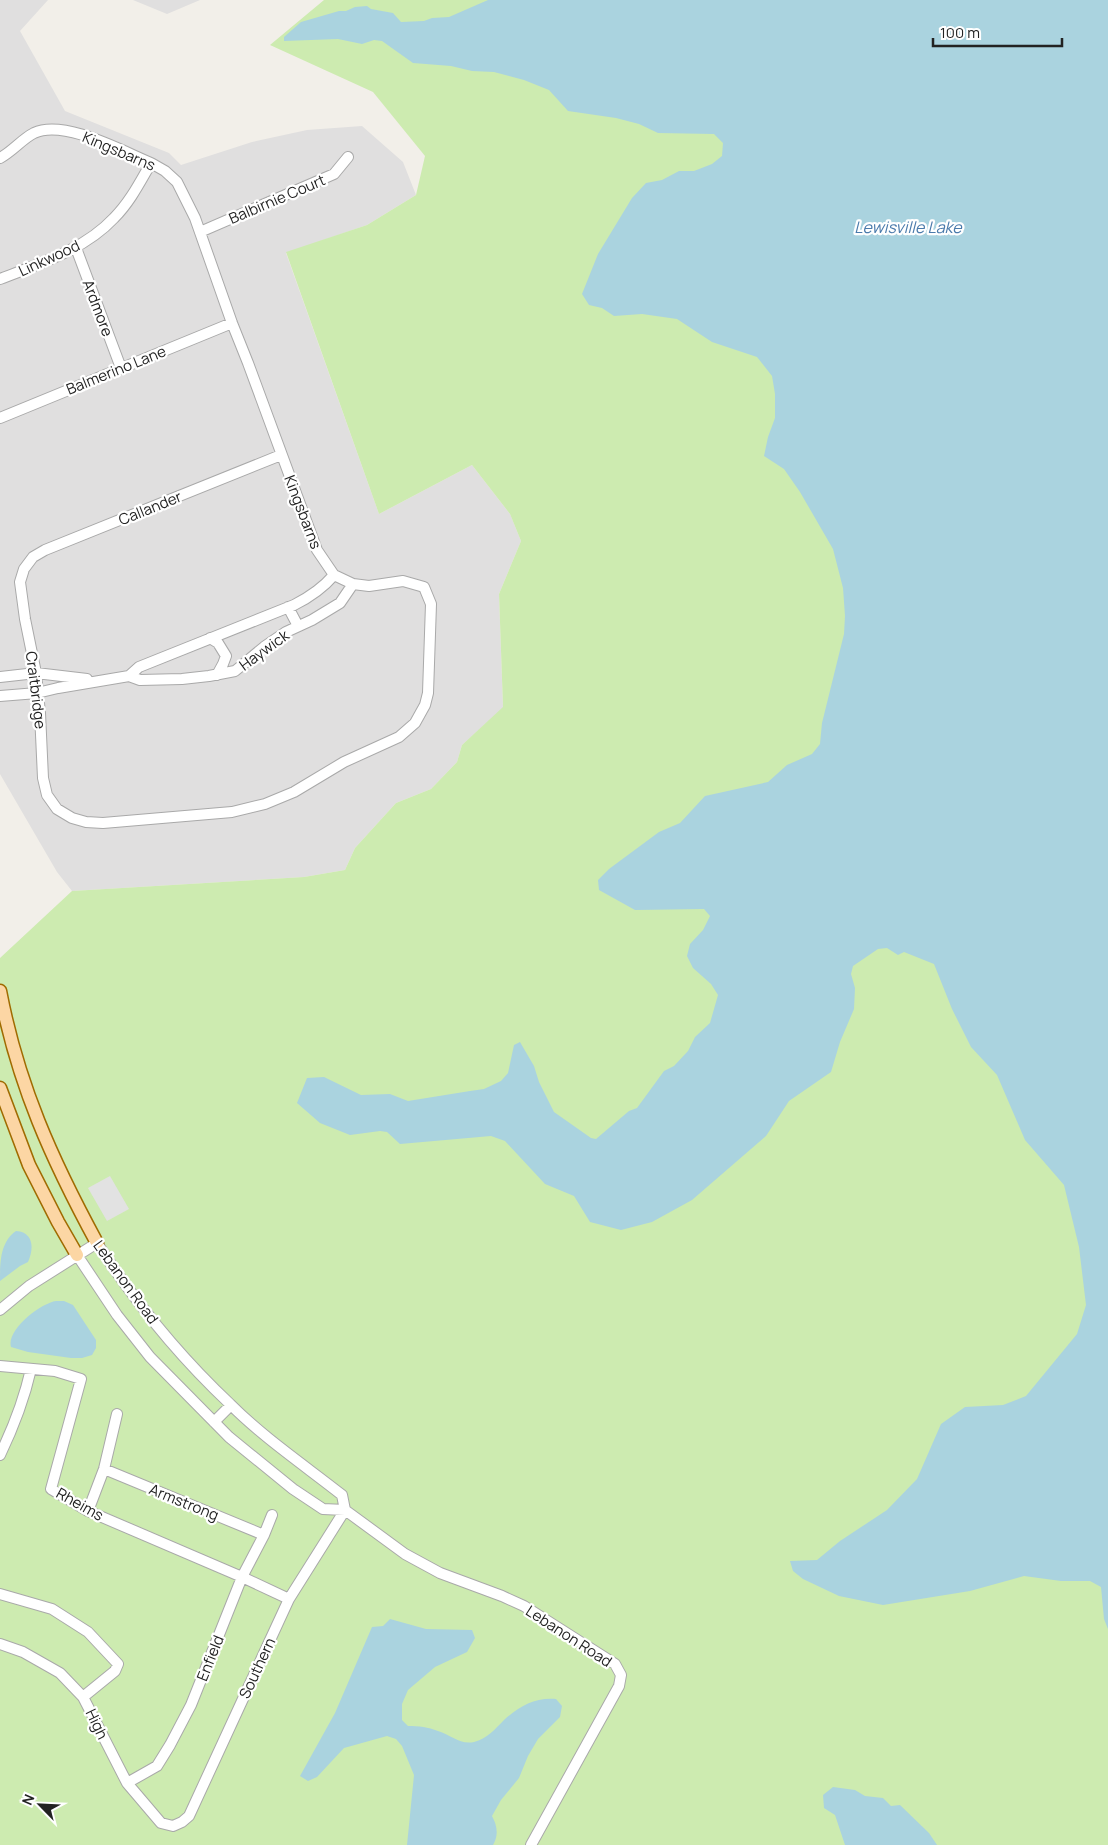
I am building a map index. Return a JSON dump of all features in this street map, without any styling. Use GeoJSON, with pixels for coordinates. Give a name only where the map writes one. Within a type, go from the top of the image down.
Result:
{"type":"FeatureCollection","features":[{"type":"Feature","properties":{"kind":"main road","name":"Lebanon Road"},"geometry":{"type":"LineString","coordinates":[[0,991],[16,1058],[38,1123],[54,1161],[97,1243]]}},
{"type":"Feature","properties":{"kind":"main road","name":"Lebanon Road"},"geometry":{"type":"LineString","coordinates":[[0,1088],[29,1165],[77,1255]]}},
{"type":"Feature","properties":{"kind":"street","name":"Kingsbarns"},"geometry":{"type":"LineString","coordinates":[[0,158],[36,132],[49,128],[65,130],[151,163],[165,171],[177,182],[195,218],[317,550],[334,575]]}},
{"type":"Feature","properties":{"kind":"street","name":"Balbirnie Court"},"geometry":{"type":"LineString","coordinates":[[200,232],[334,174],[348,157]]}},
{"type":"Feature","properties":{"kind":"street","name":"Linkwood"},"geometry":{"type":"LineString","coordinates":[[0,279],[76,248],[101,230],[115,217],[131,196],[151,163]]}},
{"type":"Feature","properties":{"kind":"street","name":"Ardmore"},"geometry":{"type":"LineString","coordinates":[[76,248],[121,368]]}},
{"type":"Feature","properties":{"kind":"street","name":"Balmerino Lane"},"geometry":{"type":"LineString","coordinates":[[0,418],[232,323]]}},
{"type":"Feature","properties":{"kind":"street","name":"Callander"},"geometry":{"type":"LineString","coordinates":[[24,568],[33,557],[45,550],[281,455]]}},
{"type":"Feature","properties":{"kind":"street","name":"Craitbridge"},"geometry":{"type":"LineString","coordinates":[[24,568],[20,582],[36,674],[43,778],[47,795],[57,809],[72,818],[86,822],[103,823],[232,812],[265,804],[294,792],[344,762],[399,737],[415,723],[425,705],[428,693],[431,604],[424,587],[403,581],[369,586],[353,584]]}},
{"type":"Feature","properties":{"kind":"street"},"geometry":{"type":"LineString","coordinates":[[334,575],[353,584]]}},
{"type":"Feature","properties":{"kind":"street","name":"Haywick"},"geometry":{"type":"LineString","coordinates":[[129,676],[139,667],[288,607],[313,595],[334,575]]}},
{"type":"Feature","properties":{"kind":"street","name":"Haywick"},"geometry":{"type":"LineString","coordinates":[[0,696],[37,693],[129,676],[140,680],[182,679],[217,675],[235,670],[264,647],[340,603],[353,584]]}},
{"type":"Feature","properties":{"kind":"street"},"geometry":{"type":"LineString","coordinates":[[288,607],[298,626]]}},
{"type":"Feature","properties":{"kind":"street"},"geometry":{"type":"LineString","coordinates":[[210,638],[218,643],[226,656],[217,675]]}},
{"type":"Feature","properties":{"kind":"street","name":"Haywick"},"geometry":{"type":"LineString","coordinates":[[0,677],[36,674],[100,680]]}},
{"type":"Feature","properties":{"kind":"street"},"geometry":{"type":"LineString","coordinates":[[12,676],[15,695]]}},
{"type":"Feature","properties":{"kind":"street"},"geometry":{"type":"LineString","coordinates":[[0,1310],[29,1286],[97,1243]]}},
{"type":"Feature","properties":{"kind":"street","name":"Lebanon Road"},"geometry":{"type":"LineString","coordinates":[[97,1243],[114,1270],[174,1347],[230,1406],[342,1495],[345,1510]]}},
{"type":"Feature","properties":{"kind":"street","name":"Lebanon Road"},"geometry":{"type":"LineString","coordinates":[[77,1255],[98,1289],[138,1343],[214,1422],[240,1446],[309,1500],[323,1509],[345,1510],[405,1554],[440,1574],[502,1596],[524,1606],[610,1660],[619,1669],[621,1681],[617,1692],[531,1845]]}},
{"type":"Feature","properties":{"kind":"street","name":"Rheims"},"geometry":{"type":"LineString","coordinates":[[0,1366],[55,1371],[81,1379],[52,1489],[88,1511],[289,1599]]}},
{"type":"Feature","properties":{"kind":"street"},"geometry":{"type":"LineString","coordinates":[[0,1455],[17,1420],[25,1397],[31,1368]]}},
{"type":"Feature","properties":{"kind":"street"},"geometry":{"type":"LineString","coordinates":[[214,1422],[230,1406]]}},
{"type":"Feature","properties":{"kind":"street"},"geometry":{"type":"LineString","coordinates":[[88,1511],[104,1469],[117,1414]]}},
{"type":"Feature","properties":{"kind":"street","name":"Armstrong"},"geometry":{"type":"LineString","coordinates":[[104,1469],[264,1535]]}},
{"type":"Feature","properties":{"kind":"street","name":"Southern"},"geometry":{"type":"LineString","coordinates":[[173,1826],[189,1816],[289,1599],[345,1510]]}},
{"type":"Feature","properties":{"kind":"street","name":"Enfield"},"geometry":{"type":"LineString","coordinates":[[127,1783],[157,1766],[170,1745],[191,1705],[242,1577],[264,1535],[272,1515]]}},
{"type":"Feature","properties":{"kind":"street"},"geometry":{"type":"LineString","coordinates":[[0,1594],[52,1608],[88,1632],[118,1664],[115,1671],[84,1696]]}},
{"type":"Feature","properties":{"kind":"street","name":"High"},"geometry":{"type":"LineString","coordinates":[[0,1644],[23,1652],[60,1673],[84,1696],[127,1783],[161,1823],[173,1826]]}},
{"type":"Feature","properties":{"kind":"shaded area"},"geometry":{"type":"Polygon","coordinates":[[[0,0],[48,0],[20,31],[65,111],[169,153],[181,165],[252,142],[307,130],[362,126],[403,162],[416,195],[367,225],[286,253],[379,514],[472,465],[510,514],[521,541],[499,594],[503,708],[462,745],[457,762],[431,789],[396,803],[355,848],[345,870],[304,877],[72,891],[57,872],[0,774],[0,0]]]}},
{"type":"Feature","properties":{"kind":"shaded area"},"geometry":{"type":"Polygon","coordinates":[[[133,0],[200,0],[167,14],[133,0]]]}},
{"type":"Feature","properties":{"kind":"shaded area"},"geometry":{"type":"Polygon","coordinates":[[[110,1176],[129,1209],[107,1221],[88,1188],[110,1176]]]}},
{"type":"Feature","properties":{"kind":"green space"},"geometry":{"type":"Polygon","coordinates":[[[324,0],[830,0],[1108,749],[1108,1845],[0,1845],[0,958],[72,891],[304,877],[345,870],[355,848],[396,803],[431,789],[457,762],[462,745],[503,707],[499,594],[521,541],[510,514],[472,465],[379,514],[286,252],[367,225],[416,195],[425,156],[373,92],[270,45],[324,0]]]}},
{"type":"Feature","properties":{"kind":"water","name":"Lewisville Lake"},"geometry":{"type":"Polygon","coordinates":[[[488,0],[1108,0],[1108,1629],[1104,1619],[1101,1587],[1090,1581],[1061,1581],[1024,1576],[970,1591],[883,1605],[839,1596],[803,1579],[793,1571],[790,1561],[817,1560],[840,1541],[887,1510],[917,1479],[941,1424],[965,1407],[1003,1405],[1026,1396],[1077,1334],[1086,1305],[1079,1247],[1064,1185],[1025,1140],[997,1075],[971,1047],[952,1009],[934,964],[904,952],[898,955],[887,948],[878,949],[853,966],[851,974],[855,988],[854,1009],[840,1042],[831,1072],[789,1101],[766,1136],[692,1200],[652,1222],[621,1230],[590,1222],[574,1196],[545,1184],[505,1141],[491,1136],[400,1144],[387,1132],[380,1131],[350,1135],[320,1123],[297,1103],[307,1078],[324,1077],[361,1095],[390,1094],[408,1101],[484,1089],[501,1081],[508,1073],[514,1045],[520,1042],[534,1066],[539,1082],[554,1112],[591,1138],[596,1139],[629,1111],[637,1108],[664,1071],[674,1066],[688,1051],[695,1037],[710,1023],[718,995],[711,984],[693,968],[687,956],[690,944],[703,930],[710,916],[704,909],[635,910],[599,890],[598,880],[609,869],[659,832],[680,823],[705,796],[768,782],[787,765],[812,754],[820,744],[822,723],[844,634],[843,588],[833,549],[800,492],[784,469],[764,456],[775,418],[775,394],[772,376],[757,357],[712,342],[677,319],[642,314],[614,316],[602,308],[589,305],[582,294],[598,254],[632,198],[646,183],[662,180],[679,171],[694,171],[712,164],[722,156],[723,143],[714,134],[658,133],[639,124],[616,118],[568,111],[549,90],[524,80],[494,72],[413,63],[382,41],[374,40],[362,44],[338,39],[284,41],[284,37],[301,22],[355,7],[367,6],[371,9],[393,13],[401,22],[424,21],[432,18],[449,17],[488,0]]]}},
{"type":"Feature","properties":{"kind":"water"},"geometry":{"type":"Polygon","coordinates":[[[16,1231],[26,1234],[29,1238],[32,1247],[30,1257],[28,1262],[0,1281],[2,1253],[7,1241],[16,1231]]]}},
{"type":"Feature","properties":{"kind":"water"},"geometry":{"type":"Polygon","coordinates":[[[56,1301],[64,1301],[73,1305],[96,1340],[96,1348],[92,1355],[82,1358],[71,1358],[28,1352],[11,1347],[14,1333],[26,1318],[42,1307],[56,1301]]]}},
{"type":"Feature","properties":{"kind":"water"},"geometry":{"type":"Polygon","coordinates":[[[390,1619],[426,1629],[472,1630],[475,1638],[467,1652],[435,1667],[408,1690],[402,1704],[402,1720],[408,1726],[431,1729],[469,1743],[479,1741],[487,1736],[510,1715],[535,1701],[556,1699],[562,1706],[560,1717],[538,1739],[528,1756],[519,1778],[501,1800],[492,1816],[497,1830],[493,1845],[407,1845],[414,1775],[402,1746],[396,1739],[387,1736],[344,1748],[317,1777],[308,1781],[300,1776],[335,1713],[372,1627],[383,1626],[390,1619]]]}},
{"type":"Feature","properties":{"kind":"water"},"geometry":{"type":"Polygon","coordinates":[[[833,1787],[855,1790],[865,1796],[883,1798],[891,1806],[900,1805],[929,1833],[937,1845],[845,1845],[835,1815],[824,1808],[823,1795],[833,1787]]]}}]}
